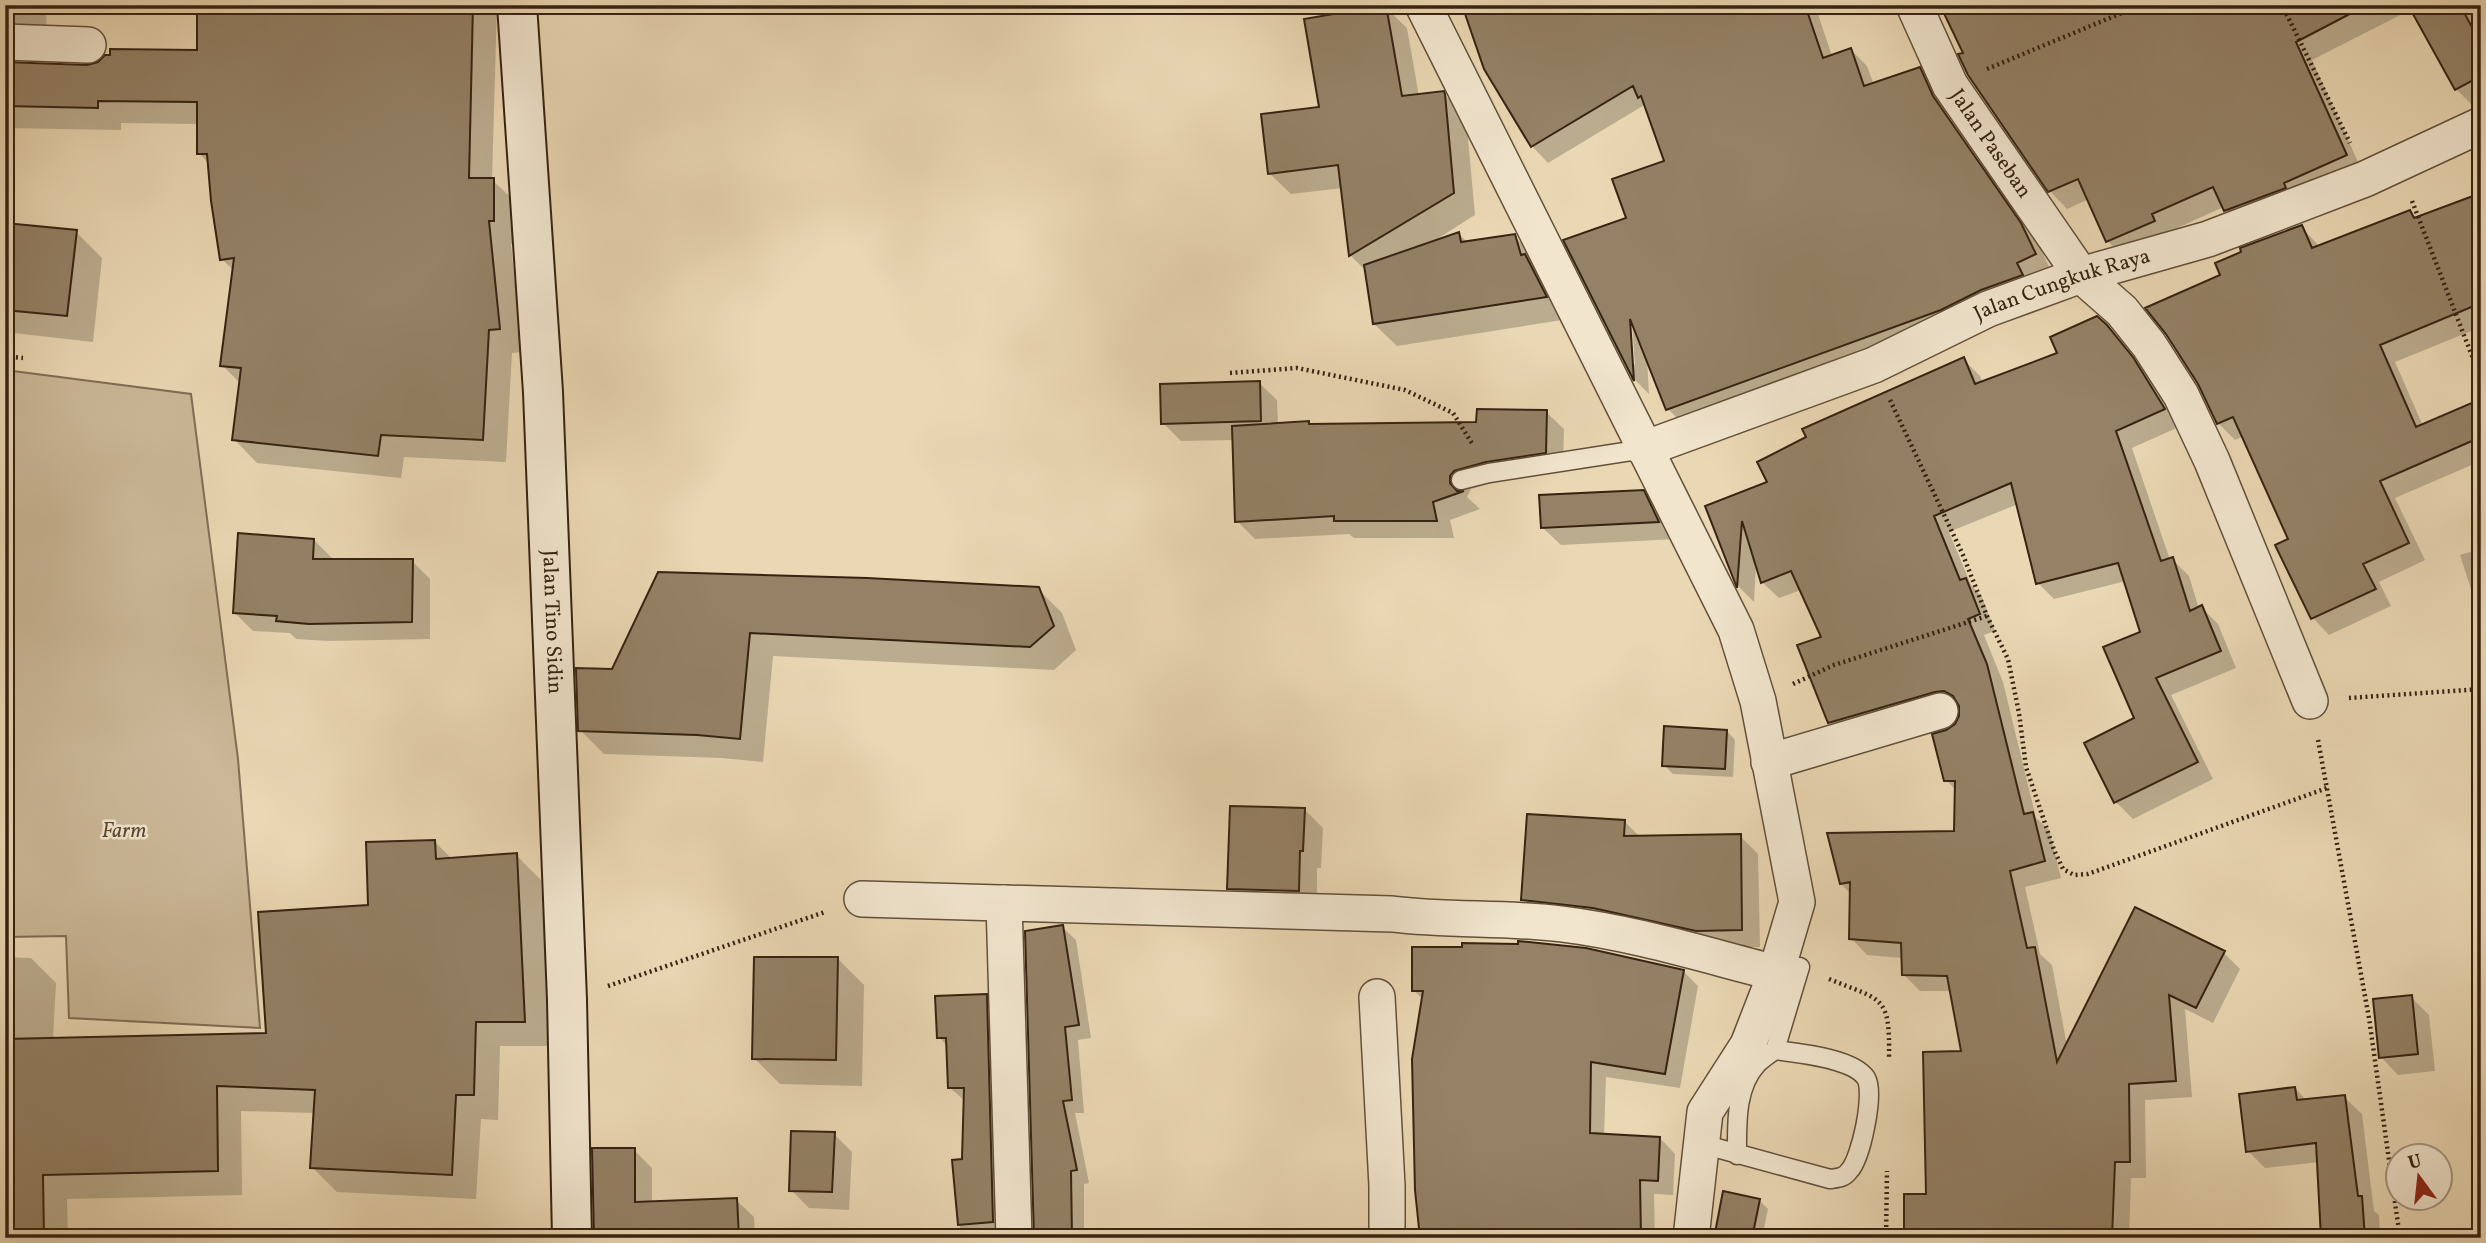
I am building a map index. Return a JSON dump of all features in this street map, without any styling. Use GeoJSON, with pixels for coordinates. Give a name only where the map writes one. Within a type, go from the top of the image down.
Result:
{"type":"FeatureCollection","features":[{"type":"Feature","properties":{"kind":"street","name":"Jalan Tino Sidin"},"geometry":{"type":"LineString","coordinates":[[517,5],[543,392],[567,1000],[572,1238]]}},
{"type":"Feature","properties":{"kind":"street"},"geometry":{"type":"LineString","coordinates":[[1423,5],[1736,630],[1758,701],[1797,902],[1788,970],[1748,1045],[1705,1112],[1691,1238]]}},
{"type":"Feature","properties":{"kind":"street","name":"Jalan Paseban"},"geometry":{"type":"LineString","coordinates":[[1914,5],[1950,85],[2081,275],[2122,311],[2149,345],[2180,395],[2212,461],[2310,701]]}},
{"type":"Feature","properties":{"kind":"street"},"geometry":{"type":"LineString","coordinates":[[5,42],[88,45]]}},
{"type":"Feature","properties":{"kind":"street","name":"Jalan Cungkuk Raya"},"geometry":{"type":"LineString","coordinates":[[1644,449],[1874,365],[1988,309],[2081,275],[2208,239],[2365,179],[2481,125]]}},
{"type":"Feature","properties":{"kind":"street"},"geometry":{"type":"LineString","coordinates":[[1769,762],[1940,711]]}},
{"type":"Feature","properties":{"kind":"street"},"geometry":{"type":"LineString","coordinates":[[862,899],[1392,914],[1454,920],[1562,924],[1618,933],[1788,970]]}},
{"type":"Feature","properties":{"kind":"street"},"geometry":{"type":"LineString","coordinates":[[1004,903],[1014,1238]]}},
{"type":"Feature","properties":{"kind":"street"},"geometry":{"type":"LineString","coordinates":[[1377,997],[1387,1186],[1387,1238]]}},
{"type":"Feature","properties":{"kind":"lane"},"geometry":{"type":"LineString","coordinates":[[1461,480],[1489,473],[1644,449]]}},
{"type":"Feature","properties":{"kind":"lane"},"geometry":{"type":"LineString","coordinates":[[1737,1155],[1737,1118],[1744,1085],[1757,1064],[1775,1050],[1788,970]]}},
{"type":"Feature","properties":{"kind":"lane"},"geometry":{"type":"LineString","coordinates":[[1702,1144],[1830,1179],[1842,1178],[1851,1170],[1868,1107],[1869,1090],[1865,1077],[1854,1068],[1841,1063],[1775,1050]]}},
{"type":"Feature","properties":{"kind":"path"},"geometry":{"type":"LineString","coordinates":[[1950,85],[2141,5]]}},
{"type":"Feature","properties":{"kind":"path"},"geometry":{"type":"LineString","coordinates":[[2284,9],[2365,179]]}},
{"type":"Feature","properties":{"kind":"path"},"geometry":{"type":"LineString","coordinates":[[2398,164],[2481,379]]}},
{"type":"Feature","properties":{"kind":"path"},"geometry":{"type":"LineString","coordinates":[[5,356],[23,358]]}},
{"type":"Feature","properties":{"kind":"path"},"geometry":{"type":"LineString","coordinates":[[1874,365],[1963,555],[1987,616],[2008,659],[2026,767],[2063,869],[2074,874],[2088,874],[2327,788]]}},
{"type":"Feature","properties":{"kind":"path"},"geometry":{"type":"LineString","coordinates":[[1230,373],[1297,368],[1405,390],[1453,412],[1489,473]]}},
{"type":"Feature","properties":{"kind":"path"},"geometry":{"type":"LineString","coordinates":[[1758,701],[1834,665],[1987,616]]}},
{"type":"Feature","properties":{"kind":"path"},"geometry":{"type":"LineString","coordinates":[[2400,1238],[2369,1018],[2310,701],[2481,689]]}},
{"type":"Feature","properties":{"kind":"path"},"geometry":{"type":"LineString","coordinates":[[567,1000],[862,899]]}},
{"type":"Feature","properties":{"kind":"green space","name":"Farm"},"geometry":{"type":"Polygon","coordinates":[[[5,370],[191,394],[238,759],[260,1028],[69,1018],[66,936],[5,937],[5,370]]]}},
{"type":"Feature","properties":{"kind":"building"},"geometry":{"type":"Polygon","coordinates":[[[197,5],[473,5],[469,178],[494,178],[494,221],[489,221],[500,329],[489,330],[483,440],[381,435],[378,456],[232,440],[241,368],[220,366],[234,258],[220,260],[207,154],[197,154],[197,102],[98,101],[98,108],[5,106],[5,62],[87,65],[110,55],[110,49],[197,50],[197,5]]]}},
{"type":"Feature","properties":{"kind":"building"},"geometry":{"type":"Polygon","coordinates":[[[1386,5],[1402,96],[1444,91],[1454,193],[1349,256],[1338,165],[1268,174],[1261,114],[1319,107],[1304,19],[1386,5]]]}},
{"type":"Feature","properties":{"kind":"building"},"geometry":{"type":"Polygon","coordinates":[[[1462,5],[1805,5],[1823,58],[1851,48],[1864,86],[1920,67],[1933,96],[2021,223],[2036,254],[2017,263],[2023,275],[1981,290],[1941,310],[1666,410],[1630,319],[1634,381],[1563,240],[1626,218],[1612,179],[1664,161],[1641,96],[1638,98],[1633,86],[1531,147],[1484,69],[1462,5]]]}},
{"type":"Feature","properties":{"kind":"building"},"geometry":{"type":"Polygon","coordinates":[[[1940,5],[2367,5],[2296,42],[2347,155],[2284,183],[2286,188],[2224,211],[2213,187],[2152,214],[2155,221],[2106,242],[2078,179],[2048,192],[1968,75],[1958,54],[1963,53],[1940,5]]]}},
{"type":"Feature","properties":{"kind":"building"},"geometry":{"type":"Polygon","coordinates":[[[2408,5],[2460,5],[2481,44],[2481,76],[2455,90],[2408,5]]]}},
{"type":"Feature","properties":{"kind":"building"},"geometry":{"type":"Polygon","coordinates":[[[2481,193],[2481,303],[2380,345],[2416,427],[2481,399],[2481,437],[2380,481],[2409,543],[2363,564],[2376,589],[2311,619],[2275,545],[2288,539],[2233,417],[2217,424],[2198,384],[2166,334],[2145,308],[2220,275],[2215,263],[2241,252],[2240,248],[2302,225],[2312,248],[2410,210],[2414,218],[2481,193]]]}},
{"type":"Feature","properties":{"kind":"building"},"geometry":{"type":"Polygon","coordinates":[[[5,223],[77,230],[67,316],[5,310],[5,223]]]}},
{"type":"Feature","properties":{"kind":"building"},"geometry":{"type":"Polygon","coordinates":[[[1459,232],[1461,242],[1515,234],[1521,255],[1525,254],[1547,297],[1373,324],[1364,265],[1459,232]]]}},
{"type":"Feature","properties":{"kind":"building"},"geometry":{"type":"Polygon","coordinates":[[[2097,316],[2133,357],[2165,409],[2116,431],[2161,561],[2173,557],[2190,611],[2202,605],[2221,651],[2156,678],[2198,762],[2114,803],[2084,743],[2134,718],[2103,647],[2140,632],[2118,563],[2036,584],[2011,483],[1934,516],[1960,580],[1966,578],[1980,614],[1968,619],[1987,664],[2024,814],[2033,812],[2045,861],[2010,871],[2027,948],[2035,947],[2057,1062],[2135,907],[2225,951],[2196,1008],[2169,995],[2176,1081],[2129,1084],[2130,1162],[2115,1162],[2112,1238],[1904,1238],[1904,1194],[1926,1194],[1923,1052],[1961,1051],[1947,976],[1902,975],[1901,943],[1849,939],[1850,882],[1840,884],[1827,833],[1954,831],[1955,781],[1944,781],[1932,734],[1955,724],[1959,716],[1959,706],[1953,696],[1944,691],[1935,692],[1828,723],[1797,645],[1821,637],[1791,571],[1761,583],[1742,521],[1737,588],[1705,506],[1767,482],[1757,462],[1806,437],[1802,429],[1964,357],[1975,384],[2057,353],[2050,337],[2097,316]]]}},
{"type":"Feature","properties":{"kind":"building"},"geometry":{"type":"Polygon","coordinates":[[[1260,381],[1261,421],[1161,424],[1160,384],[1260,381]]]}},
{"type":"Feature","properties":{"kind":"building"},"geometry":{"type":"Polygon","coordinates":[[[1477,409],[1547,410],[1546,453],[1486,462],[1454,471],[1450,476],[1450,483],[1457,491],[1464,491],[1433,502],[1437,521],[1334,521],[1334,516],[1235,522],[1232,426],[1309,421],[1309,424],[1476,422],[1477,409]]]}},
{"type":"Feature","properties":{"kind":"building"},"geometry":{"type":"Polygon","coordinates":[[[1644,490],[1659,522],[1541,528],[1539,495],[1644,490]]]}},
{"type":"Feature","properties":{"kind":"building"},"geometry":{"type":"Polygon","coordinates":[[[238,533],[314,539],[313,559],[413,559],[412,622],[309,624],[276,621],[277,616],[233,613],[238,533]]]}},
{"type":"Feature","properties":{"kind":"building"},"geometry":{"type":"Polygon","coordinates":[[[658,572],[867,578],[1039,587],[1054,626],[1030,647],[750,633],[740,739],[578,731],[576,668],[612,669],[658,572]]]}},
{"type":"Feature","properties":{"kind":"building"},"geometry":{"type":"Polygon","coordinates":[[[1664,726],[1727,730],[1725,769],[1662,766],[1664,726]]]}},
{"type":"Feature","properties":{"kind":"building"},"geometry":{"type":"Polygon","coordinates":[[[1230,806],[1305,808],[1299,891],[1227,889],[1230,806]]]}},
{"type":"Feature","properties":{"kind":"building"},"geometry":{"type":"Polygon","coordinates":[[[1527,814],[1625,820],[1624,836],[1741,834],[1742,930],[1696,931],[1593,908],[1521,900],[1527,814]]]}},
{"type":"Feature","properties":{"kind":"building"},"geometry":{"type":"Polygon","coordinates":[[[435,840],[436,859],[517,853],[525,1022],[476,1022],[474,1095],[456,1095],[452,1175],[310,1168],[315,1090],[217,1086],[218,1171],[43,1175],[44,1238],[5,1238],[5,1039],[266,1033],[258,912],[368,905],[366,842],[435,840]]]}},
{"type":"Feature","properties":{"kind":"building"},"geometry":{"type":"Polygon","coordinates":[[[1063,925],[1079,1025],[1065,1027],[1072,1100],[1063,1101],[1077,1170],[1071,1171],[1072,1238],[1034,1238],[1025,931],[1063,925]]]}},
{"type":"Feature","properties":{"kind":"building"},"geometry":{"type":"Polygon","coordinates":[[[1518,941],[1586,948],[1684,970],[1665,1074],[1591,1062],[1590,1133],[1660,1137],[1658,1181],[1640,1180],[1641,1238],[1420,1238],[1415,1190],[1412,1059],[1423,991],[1412,991],[1412,947],[1462,947],[1462,943],[1518,944],[1518,941]]]}},
{"type":"Feature","properties":{"kind":"building"},"geometry":{"type":"Polygon","coordinates":[[[754,957],[838,957],[836,1060],[752,1059],[754,957]]]}},
{"type":"Feature","properties":{"kind":"building"},"geometry":{"type":"Polygon","coordinates":[[[987,994],[993,1222],[958,1225],[952,1160],[962,1159],[964,1088],[948,1088],[946,1038],[937,1038],[935,996],[987,994]]]}},
{"type":"Feature","properties":{"kind":"building"},"geometry":{"type":"Polygon","coordinates":[[[2412,995],[2418,1054],[2379,1058],[2373,999],[2412,995]]]}},
{"type":"Feature","properties":{"kind":"building"},"geometry":{"type":"Polygon","coordinates":[[[2295,1087],[2297,1100],[2345,1095],[2358,1196],[2362,1196],[2365,1238],[2321,1238],[2316,1143],[2246,1152],[2239,1094],[2295,1087]]]}},
{"type":"Feature","properties":{"kind":"building"},"geometry":{"type":"Polygon","coordinates":[[[791,1131],[835,1132],[832,1192],[789,1191],[791,1131]]]}},
{"type":"Feature","properties":{"kind":"building"},"geometry":{"type":"Polygon","coordinates":[[[592,1148],[635,1148],[635,1202],[737,1198],[739,1238],[594,1238],[592,1148]]]}},
{"type":"Feature","properties":{"kind":"building"},"geometry":{"type":"Polygon","coordinates":[[[1723,1191],[1760,1199],[1752,1238],[1714,1238],[1723,1191]]]}}]}
